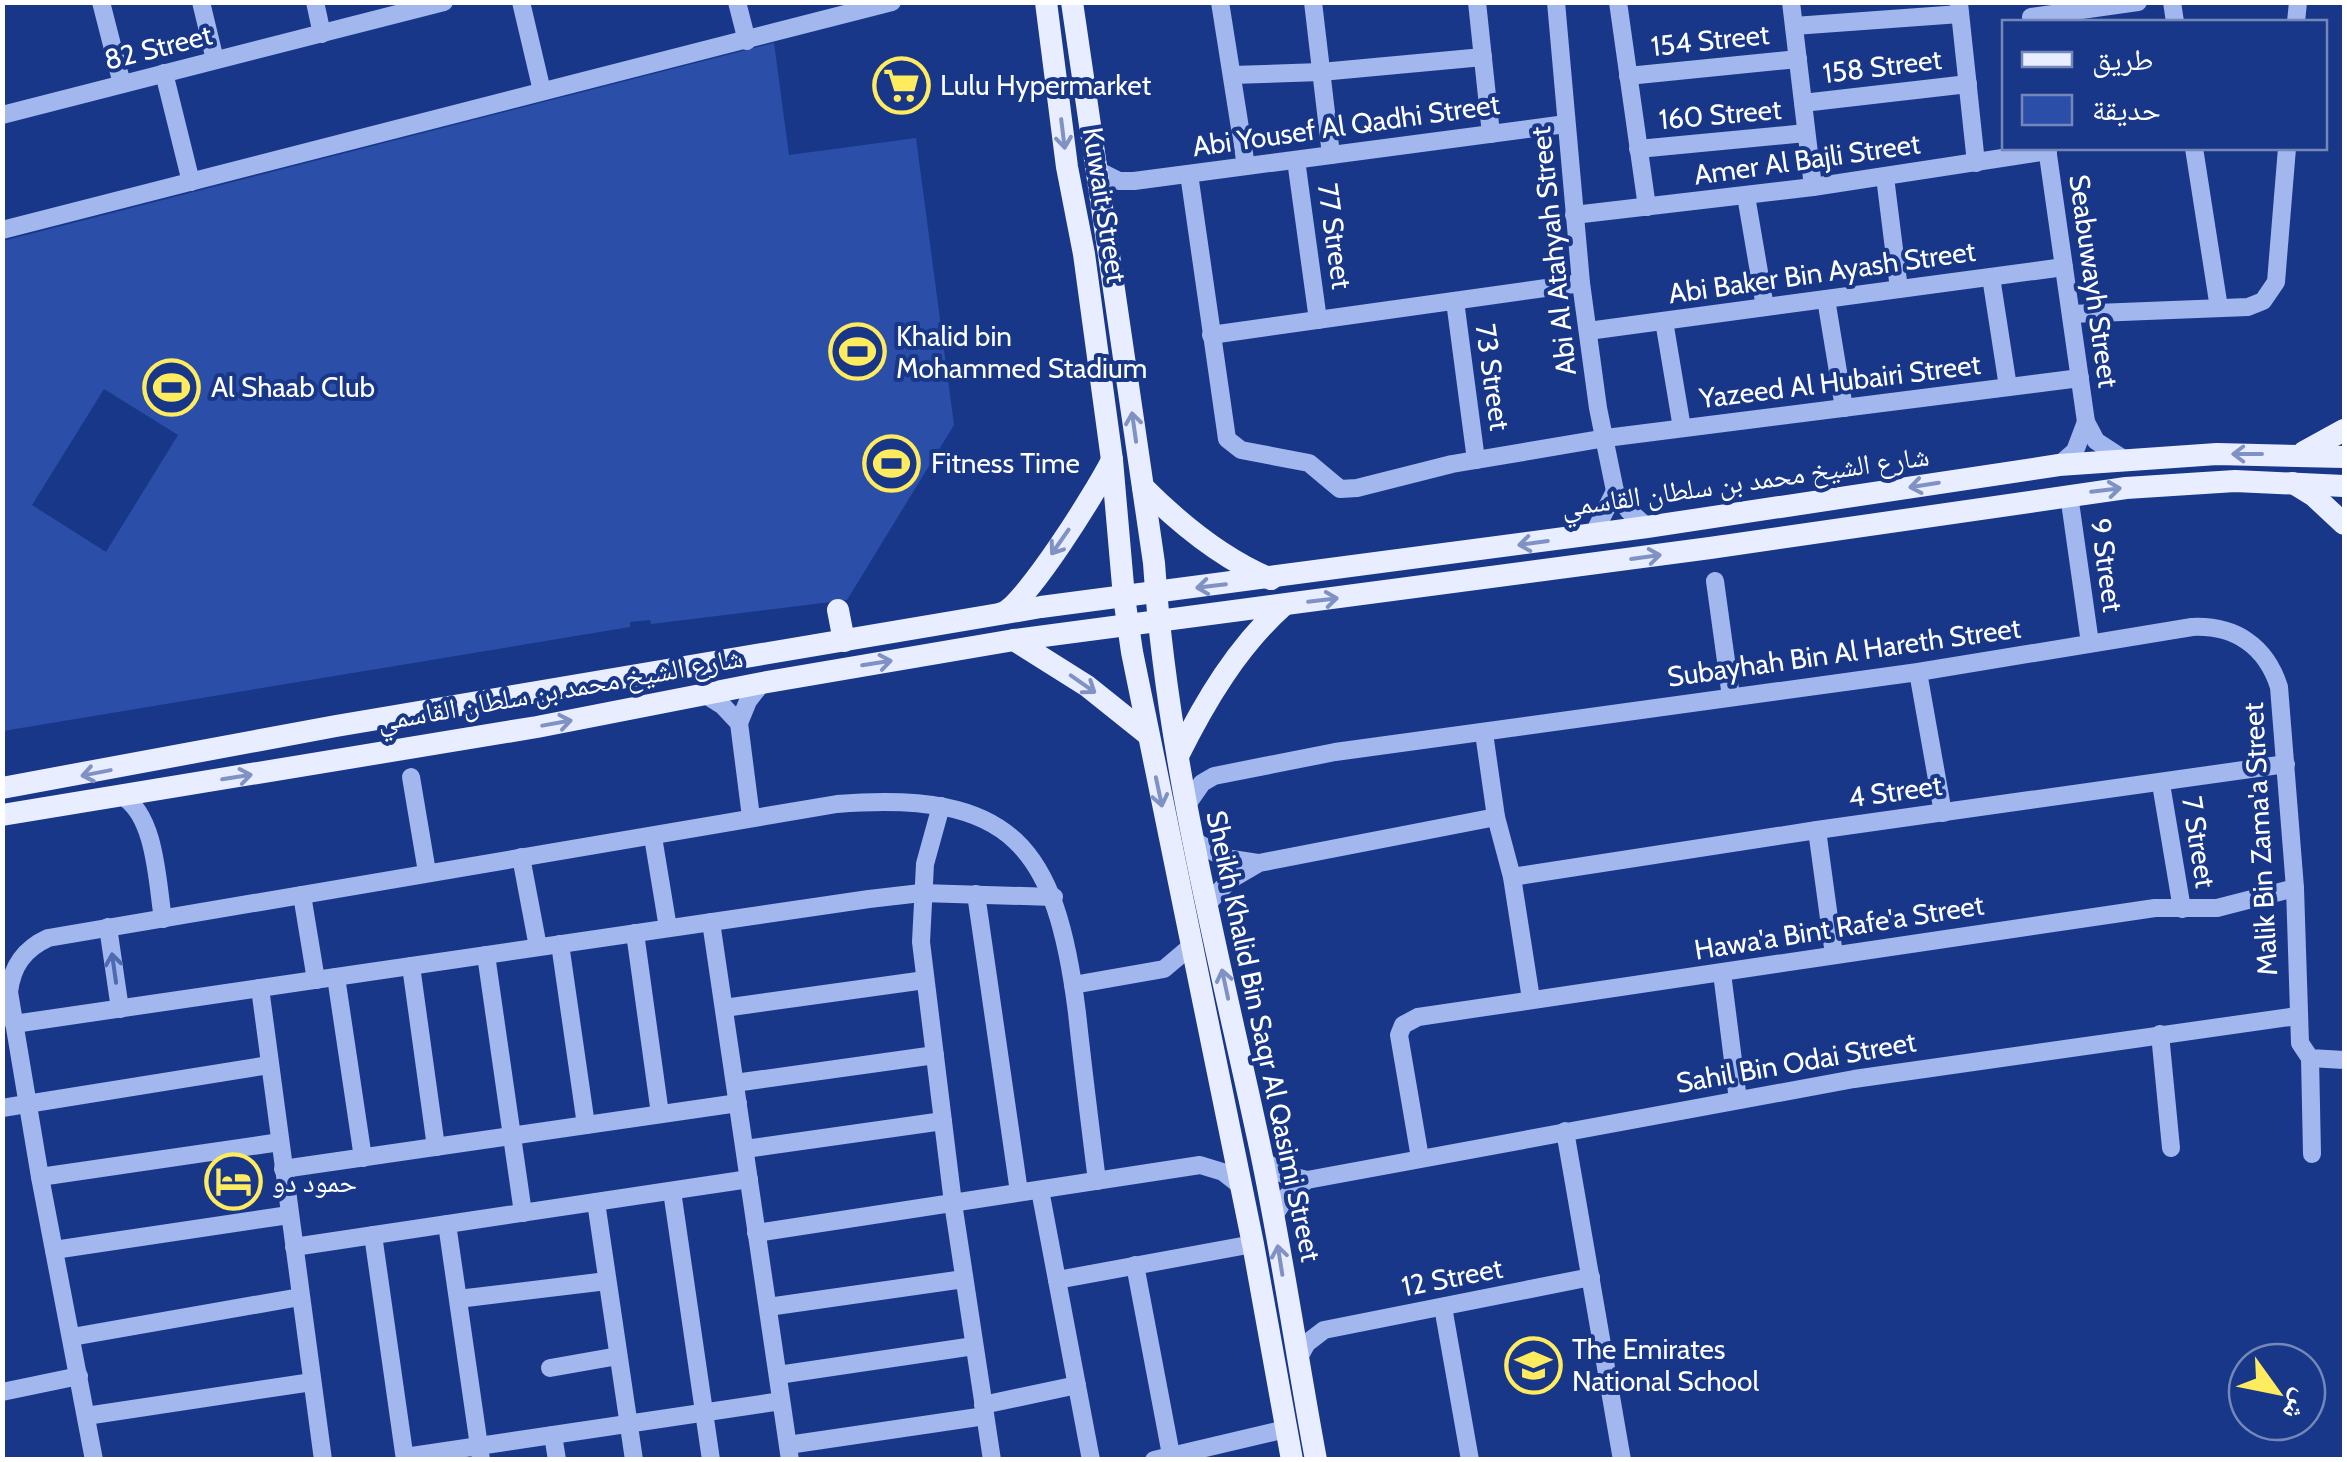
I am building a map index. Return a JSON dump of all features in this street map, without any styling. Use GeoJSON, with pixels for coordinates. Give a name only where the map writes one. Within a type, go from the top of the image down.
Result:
{"type":"FeatureCollection","features":[{"type":"Feature","properties":{"kind":"main road","name":"Kuwait Street"},"geometry":{"type":"LineString","coordinates":[[1046,2],[1112,460],[1129,628]]}},
{"type":"Feature","properties":{"kind":"main road","name":"Kuwait Street"},"geometry":{"type":"LineString","coordinates":[[1072,2],[1143,487],[1158,624]]}},
{"type":"Feature","properties":{"kind":"main road"},"geometry":{"type":"LineString","coordinates":[[2297,455],[2344,430]]}},
{"type":"Feature","properties":{"kind":"main road","name":"شارع الشيخ محمد بن سلطان القاسمي"},"geometry":{"type":"LineString","coordinates":[[2,788],[352,723],[1124,596],[1593,535],[2059,464],[2218,454],[2344,457]]}},
{"type":"Feature","properties":{"kind":"main road"},"geometry":{"type":"LineString","coordinates":[[997,615],[1010,610],[1021,597],[1086,506],[1112,460]]}},
{"type":"Feature","properties":{"kind":"main road"},"geometry":{"type":"LineString","coordinates":[[2290,481],[2314,496],[2344,524]]}},
{"type":"Feature","properties":{"kind":"main road"},"geometry":{"type":"LineString","coordinates":[[1158,624],[2069,494],[2181,483],[2290,481],[2344,486]]}},
{"type":"Feature","properties":{"kind":"main road"},"geometry":{"type":"LineString","coordinates":[[1143,487],[1201,538],[1239,564],[1272,579]]}},
{"type":"Feature","properties":{"kind":"main road"},"geometry":{"type":"LineString","coordinates":[[1178,756],[1235,660],[1260,627],[1284,605]]}},
{"type":"Feature","properties":{"kind":"main road"},"geometry":{"type":"LineString","coordinates":[[838,610],[844,641]]}},
{"type":"Feature","properties":{"kind":"main road","name":"شارع الشيخ محمد بن سلطان القاسمي"},"geometry":{"type":"LineString","coordinates":[[2,816],[537,727],[762,682],[1014,640],[1158,624]]}},
{"type":"Feature","properties":{"kind":"main road","name":"Sheikh Khalid Bin Saqr Al Qasimi Street"},"geometry":{"type":"LineString","coordinates":[[1158,624],[1186,806],[1263,1160],[1316,1460]]}},
{"type":"Feature","properties":{"kind":"main road","name":"Sheikh Khalid Bin Saqr Al Qasimi Street"},"geometry":{"type":"LineString","coordinates":[[1129,628],[1190,948],[1242,1186],[1292,1460]]}},
{"type":"Feature","properties":{"kind":"main road"},"geometry":{"type":"LineString","coordinates":[[1014,640],[1087,686],[1147,734]]}},
{"type":"Feature","properties":{"kind":"main road"},"geometry":{"type":"LineString","coordinates":[[1280,1398],[1286,1389],[1295,1392],[1310,1430]]}},
{"type":"Feature","properties":{"kind":"street"},"geometry":{"type":"LineString","coordinates":[[101,2],[122,84]]}},
{"type":"Feature","properties":{"kind":"street"},"geometry":{"type":"LineString","coordinates":[[201,2],[215,60]]}},
{"type":"Feature","properties":{"kind":"street"},"geometry":{"type":"LineString","coordinates":[[314,2],[322,34]]}},
{"type":"Feature","properties":{"kind":"street","name":"82 Street"},"geometry":{"type":"LineString","coordinates":[[2,114],[444,2]]}},
{"type":"Feature","properties":{"kind":"street"},"geometry":{"type":"LineString","coordinates":[[521,2],[542,91]]}},
{"type":"Feature","properties":{"kind":"street"},"geometry":{"type":"LineString","coordinates":[[737,2],[747,40]]}},
{"type":"Feature","properties":{"kind":"street"},"geometry":{"type":"LineString","coordinates":[[2,230],[892,2]]}},
{"type":"Feature","properties":{"kind":"street"},"geometry":{"type":"LineString","coordinates":[[1220,2],[1246,166]]}},
{"type":"Feature","properties":{"kind":"street"},"geometry":{"type":"LineString","coordinates":[[1314,2],[1331,155]]}},
{"type":"Feature","properties":{"kind":"street"},"geometry":{"type":"LineString","coordinates":[[1477,2],[1491,134]]}},
{"type":"Feature","properties":{"kind":"street","name":"Abi Al Atahyah Street"},"geometry":{"type":"LineString","coordinates":[[1556,2],[1581,284],[1598,408],[1615,491]]}},
{"type":"Feature","properties":{"kind":"street"},"geometry":{"type":"LineString","coordinates":[[1618,2],[1647,208]]}},
{"type":"Feature","properties":{"kind":"street"},"geometry":{"type":"LineString","coordinates":[[1791,2],[1813,187]]}},
{"type":"Feature","properties":{"kind":"street"},"geometry":{"type":"LineString","coordinates":[[2030,14],[2138,2]]}},
{"type":"Feature","properties":{"kind":"street"},"geometry":{"type":"LineString","coordinates":[[1794,26],[1959,8],[1976,163]]}},
{"type":"Feature","properties":{"kind":"street"},"geometry":{"type":"LineString","coordinates":[[1232,75],[1322,72],[1483,57]]}},
{"type":"Feature","properties":{"kind":"street","name":"154 Street"},"geometry":{"type":"LineString","coordinates":[[1628,76],[1798,59]]}},
{"type":"Feature","properties":{"kind":"street"},"geometry":{"type":"LineString","coordinates":[[164,73],[190,182]]}},
{"type":"Feature","properties":{"kind":"street","name":"158 Street"},"geometry":{"type":"LineString","coordinates":[[1803,103],[1968,84]]}},
{"type":"Feature","properties":{"kind":"street","name":"Abi Yousef Al Qadhi Street"},"geometry":{"type":"LineString","coordinates":[[1099,171],[1134,182],[1566,124]]}},
{"type":"Feature","properties":{"kind":"street","name":"160 Street"},"geometry":{"type":"LineString","coordinates":[[1638,149],[1806,134]]}},
{"type":"Feature","properties":{"kind":"street","name":"Amer Al Bajli Street"},"geometry":{"type":"LineString","coordinates":[[1574,215],[1813,187],[2043,150]]}},
{"type":"Feature","properties":{"kind":"street","name":"Seabuwayh Street"},"geometry":{"type":"LineString","coordinates":[[2048,150],[2086,422],[2104,448],[2122,458]]}},
{"type":"Feature","properties":{"kind":"street"},"geometry":{"type":"LineString","coordinates":[[2194,150],[2219,308]]}},
{"type":"Feature","properties":{"kind":"street"},"geometry":{"type":"LineString","coordinates":[[2071,314],[2256,305],[2274,290],[2287,150]]}},
{"type":"Feature","properties":{"kind":"street","name":"77 Street"},"geometry":{"type":"LineString","coordinates":[[1296,160],[1318,320]]}},
{"type":"Feature","properties":{"kind":"street","name":"Yazeed Al Hubairi Street"},"geometry":{"type":"LineString","coordinates":[[1190,174],[1224,433],[1235,448],[1302,460],[1316,467],[1332,485],[1349,490],[1476,460],[1606,438],[2080,378]]}},
{"type":"Feature","properties":{"kind":"street"},"geometry":{"type":"LineString","coordinates":[[1884,177],[1899,289]]}},
{"type":"Feature","properties":{"kind":"street"},"geometry":{"type":"LineString","coordinates":[[1104,209],[1117,193],[1134,182]]}},
{"type":"Feature","properties":{"kind":"street"},"geometry":{"type":"LineString","coordinates":[[1746,196],[1764,308]]}},
{"type":"Feature","properties":{"kind":"street","name":"Abi Baker Bin Ayash Street"},"geometry":{"type":"LineString","coordinates":[[1588,332],[2064,267]]}},
{"type":"Feature","properties":{"kind":"street"},"geometry":{"type":"LineString","coordinates":[[1990,277],[2008,387]]}},
{"type":"Feature","properties":{"kind":"street"},"geometry":{"type":"LineString","coordinates":[[1211,334],[1581,284]]}},
{"type":"Feature","properties":{"kind":"street"},"geometry":{"type":"LineString","coordinates":[[1826,299],[1844,408]]}},
{"type":"Feature","properties":{"kind":"street","name":"73 Street"},"geometry":{"type":"LineString","coordinates":[[1455,301],[1476,460]]}},
{"type":"Feature","properties":{"kind":"street"},"geometry":{"type":"LineString","coordinates":[[1664,321],[1682,428]]}},
{"type":"Feature","properties":{"kind":"street","name":"Seabuwayh Street"},"geometry":{"type":"LineString","coordinates":[[2059,464],[2074,451],[2086,422]]}},
{"type":"Feature","properties":{"kind":"street"},"geometry":{"type":"LineString","coordinates":[[1593,535],[1615,491],[1647,527]]}},
{"type":"Feature","properties":{"kind":"street","name":"9 Street"},"geometry":{"type":"LineString","coordinates":[[2069,494],[2090,643]]}},
{"type":"Feature","properties":{"kind":"street"},"geometry":{"type":"LineString","coordinates":[[1715,581],[1731,697]]}},
{"type":"Feature","properties":{"kind":"street","name":"Subayhah Bin Al Hareth Street"},"geometry":{"type":"LineString","coordinates":[[1186,806],[1206,780],[1222,773],[1334,752],[1918,672],[2210,626],[2244,637],[2269,662]]}},
{"type":"Feature","properties":{"kind":"street","name":"Malik Bin Zama'a Street"},"geometry":{"type":"LineString","coordinates":[[2269,662],[2279,686],[2286,764],[2295,888],[2297,1016],[2300,1043],[2310,1058],[2312,1154]]}},
{"type":"Feature","properties":{"kind":"street"},"geometry":{"type":"LineString","coordinates":[[1918,672],[1944,813]]}},
{"type":"Feature","properties":{"kind":"street"},"geometry":{"type":"LineString","coordinates":[[750,817],[739,724],[762,682]]}},
{"type":"Feature","properties":{"kind":"street"},"geometry":{"type":"LineString","coordinates":[[704,694],[724,706],[739,724]]}},
{"type":"Feature","properties":{"kind":"street"},"geometry":{"type":"LineString","coordinates":[[1484,733],[1496,817],[1512,877],[1530,999]]}},
{"type":"Feature","properties":{"kind":"street","name":"4 Street"},"geometry":{"type":"LineString","coordinates":[[1512,877],[2286,764]]}},
{"type":"Feature","properties":{"kind":"street"},"geometry":{"type":"LineString","coordinates":[[411,777],[427,872]]}},
{"type":"Feature","properties":{"kind":"street","name":"7 Street"},"geometry":{"type":"LineString","coordinates":[[2161,784],[2182,909]]}},
{"type":"Feature","properties":{"kind":"street"},"geometry":{"type":"LineString","coordinates":[[146,824],[167,789]]}},
{"type":"Feature","properties":{"kind":"street"},"geometry":{"type":"LineString","coordinates":[[122,796],[137,808],[146,824],[163,919]]}},
{"type":"Feature","properties":{"kind":"street"},"geometry":{"type":"LineString","coordinates":[[94,1460],[40,1177],[10,982],[23,956],[48,938],[837,804],[888,801],[941,806],[983,819],[1002,830],[1033,860],[1054,898],[1073,984],[1097,1180]]}},
{"type":"Feature","properties":{"kind":"street"},"geometry":{"type":"LineString","coordinates":[[941,806],[925,864],[921,942],[953,1203],[992,1460]]}},
{"type":"Feature","properties":{"kind":"street"},"geometry":{"type":"LineString","coordinates":[[1208,903],[1241,872],[1259,863],[1496,817]]}},
{"type":"Feature","properties":{"kind":"street"},"geometry":{"type":"LineString","coordinates":[[1817,830],[1834,955]]}},
{"type":"Feature","properties":{"kind":"street"},"geometry":{"type":"LineString","coordinates":[[653,837],[668,928]]}},
{"type":"Feature","properties":{"kind":"street"},"geometry":{"type":"LineString","coordinates":[[1194,840],[1225,858],[1259,863]]}},
{"type":"Feature","properties":{"kind":"street"},"geometry":{"type":"LineString","coordinates":[[521,858],[538,947]]}},
{"type":"Feature","properties":{"kind":"street","name":"Hawa'a Bint Rafe'a Street"},"geometry":{"type":"LineString","coordinates":[[1420,1158],[1399,1036],[1403,1025],[1418,1017],[2155,908],[2217,908],[2295,888]]}},
{"type":"Feature","properties":{"kind":"street"},"geometry":{"type":"LineString","coordinates":[[14,1024],[816,905],[922,893],[1054,898]]}},
{"type":"Feature","properties":{"kind":"street"},"geometry":{"type":"LineString","coordinates":[[976,894],[1020,1192]]}},
{"type":"Feature","properties":{"kind":"street"},"geometry":{"type":"LineString","coordinates":[[302,896],[316,980]]}},
{"type":"Feature","properties":{"kind":"street"},"geometry":{"type":"LineString","coordinates":[[711,922],[789,1452],[984,1411],[1077,1385]]}},
{"type":"Feature","properties":{"kind":"street"},"geometry":{"type":"LineString","coordinates":[[108,927],[120,1008]]}},
{"type":"Feature","properties":{"kind":"street"},"geometry":{"type":"LineString","coordinates":[[635,933],[660,1114]]}},
{"type":"Feature","properties":{"kind":"street"},"geometry":{"type":"LineString","coordinates":[[560,944],[586,1125]]}},
{"type":"Feature","properties":{"kind":"street"},"geometry":{"type":"LineString","coordinates":[[1164,969],[1190,948]]}},
{"type":"Feature","properties":{"kind":"street"},"geometry":{"type":"LineString","coordinates":[[486,954],[523,1213]]}},
{"type":"Feature","properties":{"kind":"street"},"geometry":{"type":"LineString","coordinates":[[411,966],[436,1147]]}},
{"type":"Feature","properties":{"kind":"street"},"geometry":{"type":"LineString","coordinates":[[1073,984],[1164,969],[1198,984]]}},
{"type":"Feature","properties":{"kind":"street"},"geometry":{"type":"LineString","coordinates":[[1722,973],[1738,1100]]}},
{"type":"Feature","properties":{"kind":"street"},"geometry":{"type":"LineString","coordinates":[[336,977],[363,1158]]}},
{"type":"Feature","properties":{"kind":"street"},"geometry":{"type":"LineString","coordinates":[[724,1008],[925,980]]}},
{"type":"Feature","properties":{"kind":"street"},"geometry":{"type":"LineString","coordinates":[[260,988],[324,1460]]}},
{"type":"Feature","properties":{"kind":"street","name":"Sahil Bin Odai Street"},"geometry":{"type":"LineString","coordinates":[[1306,1180],[1908,1070],[2297,1016]]}},
{"type":"Feature","properties":{"kind":"street"},"geometry":{"type":"LineString","coordinates":[[2160,1034],[2171,1148]]}},
{"type":"Feature","properties":{"kind":"street"},"geometry":{"type":"LineString","coordinates":[[735,1082],[935,1055]]}},
{"type":"Feature","properties":{"kind":"street"},"geometry":{"type":"LineString","coordinates":[[2310,1058],[2344,1060]]}},
{"type":"Feature","properties":{"kind":"street"},"geometry":{"type":"LineString","coordinates":[[2,1108],[270,1065]]}},
{"type":"Feature","properties":{"kind":"street"},"geometry":{"type":"LineString","coordinates":[[283,1169],[738,1102]]}},
{"type":"Feature","properties":{"kind":"street"},"geometry":{"type":"LineString","coordinates":[[745,1149],[943,1120]]}},
{"type":"Feature","properties":{"kind":"street"},"geometry":{"type":"LineString","coordinates":[[1565,1131],[1622,1460]]}},
{"type":"Feature","properties":{"kind":"street"},"geometry":{"type":"LineString","coordinates":[[1200,1165],[1218,1152],[1231,1135]]}},
{"type":"Feature","properties":{"kind":"street"},"geometry":{"type":"LineString","coordinates":[[40,1177],[280,1142]]}},
{"type":"Feature","properties":{"kind":"street"},"geometry":{"type":"LineString","coordinates":[[1263,1160],[1284,1174],[1306,1180]]}},
{"type":"Feature","properties":{"kind":"street"},"geometry":{"type":"LineString","coordinates":[[756,1233],[1200,1165],[1222,1172],[1242,1186]]}},
{"type":"Feature","properties":{"kind":"street"},"geometry":{"type":"LineString","coordinates":[[294,1247],[749,1180]]}},
{"type":"Feature","properties":{"kind":"street"},"geometry":{"type":"LineString","coordinates":[[1274,1217],[1287,1196],[1306,1180]]}},
{"type":"Feature","properties":{"kind":"street"},"geometry":{"type":"LineString","coordinates":[[1040,1190],[1092,1460]]}},
{"type":"Feature","properties":{"kind":"street"},"geometry":{"type":"LineString","coordinates":[[672,1191],[711,1460]]}},
{"type":"Feature","properties":{"kind":"street"},"geometry":{"type":"LineString","coordinates":[[596,1202],[634,1460]]}},
{"type":"Feature","properties":{"kind":"street"},"geometry":{"type":"LineString","coordinates":[[54,1250],[290,1214]]}},
{"type":"Feature","properties":{"kind":"street"},"geometry":{"type":"LineString","coordinates":[[447,1224],[480,1453]]}},
{"type":"Feature","properties":{"kind":"street"},"geometry":{"type":"LineString","coordinates":[[373,1235],[405,1458],[480,1453],[553,1435],[781,1400]]}},
{"type":"Feature","properties":{"kind":"street"},"geometry":{"type":"LineString","coordinates":[[1057,1280],[1253,1244]]}},
{"type":"Feature","properties":{"kind":"street"},"geometry":{"type":"LineString","coordinates":[[1135,1266],[1166,1458],[1286,1429]]}},
{"type":"Feature","properties":{"kind":"street","name":"12 Street"},"geometry":{"type":"LineString","coordinates":[[1324,1330],[1590,1277]]}},
{"type":"Feature","properties":{"kind":"street"},"geometry":{"type":"LineString","coordinates":[[768,1306],[964,1279]]}},
{"type":"Feature","properties":{"kind":"street"},"geometry":{"type":"LineString","coordinates":[[458,1299],[608,1282]]}},
{"type":"Feature","properties":{"kind":"street"},"geometry":{"type":"LineString","coordinates":[[72,1337],[300,1297]]}},
{"type":"Feature","properties":{"kind":"street"},"geometry":{"type":"LineString","coordinates":[[1443,1306],[1470,1460]]}},
{"type":"Feature","properties":{"kind":"street"},"geometry":{"type":"LineString","coordinates":[[1289,1314],[1305,1325],[1324,1330]]}},
{"type":"Feature","properties":{"kind":"street"},"geometry":{"type":"LineString","coordinates":[[1297,1360],[1308,1343],[1324,1330]]}},
{"type":"Feature","properties":{"kind":"street"},"geometry":{"type":"LineString","coordinates":[[778,1375],[974,1346]]}},
{"type":"Feature","properties":{"kind":"street"},"geometry":{"type":"LineString","coordinates":[[550,1368],[618,1356]]}},
{"type":"Feature","properties":{"kind":"street"},"geometry":{"type":"LineString","coordinates":[[2,1392],[79,1376]]}},
{"type":"Feature","properties":{"kind":"street"},"geometry":{"type":"LineString","coordinates":[[86,1416],[312,1382]]}},
{"type":"Feature","properties":{"kind":"street"},"geometry":{"type":"LineString","coordinates":[[553,1435],[557,1460]]}},
{"type":"Feature","properties":{"kind":"green space"},"geometry":{"type":"Polygon","coordinates":[[[774,43],[789,155],[916,138],[954,425],[847,600],[651,624],[650,620],[630,622],[630,627],[3,731],[3,241],[774,43]],[[104,389],[32,505],[106,552],[178,435],[104,389]]]}},
{"type":"Feature","properties":{"kind":"place","name":"Lulu Hypermarket"},"geometry":{"type":"Point","coordinates":[901,85]}},
{"type":"Feature","properties":{"kind":"place","name":"Khalid bin Mohammed Stadium"},"geometry":{"type":"Point","coordinates":[857,352]}},
{"type":"Feature","properties":{"kind":"place","name":"Al Shaab Club"},"geometry":{"type":"Point","coordinates":[172,387]}},
{"type":"Feature","properties":{"kind":"place","name":"Fitness Time"},"geometry":{"type":"Point","coordinates":[892,463]}},
{"type":"Feature","properties":{"kind":"place","name":"حمود دو"},"geometry":{"type":"Point","coordinates":[233,1182]}},
{"type":"Feature","properties":{"kind":"place","name":"The Emirates National School"},"geometry":{"type":"Point","coordinates":[1533,1365]}}]}
